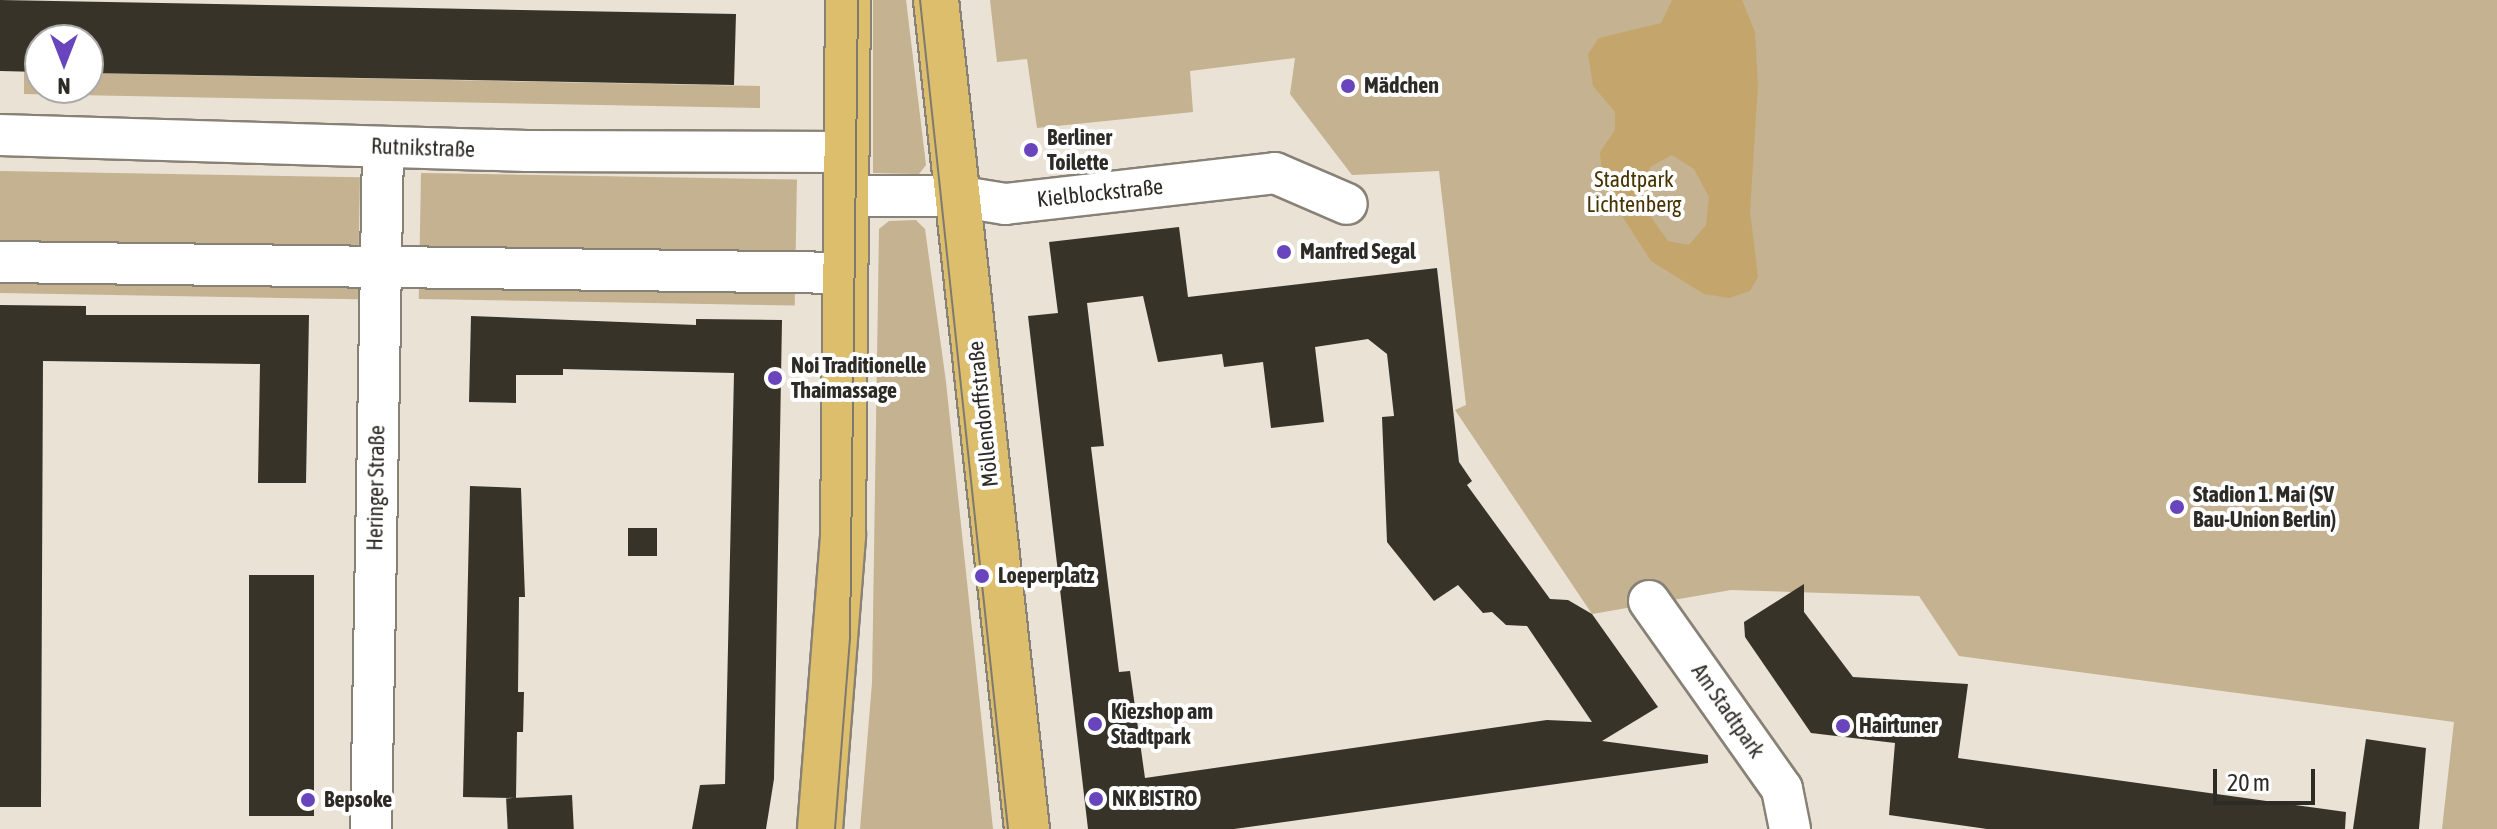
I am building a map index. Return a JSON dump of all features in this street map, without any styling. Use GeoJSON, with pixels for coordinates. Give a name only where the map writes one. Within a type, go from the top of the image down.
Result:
{"type":"FeatureCollection","features":[{"type":"Feature","properties":{"kind":"main road"},"geometry":{"type":"LineString","coordinates":[[820,829],[841,567],[848,0]]}},
{"type":"Feature","properties":{"kind":"main road","name":"Möllendorffstraße"},"geometry":{"type":"LineString","coordinates":[[936,0],[1027,829]]}},
{"type":"Feature","properties":{"kind":"street","name":"Rutnikstraße"},"geometry":{"type":"LineString","coordinates":[[0,135],[383,147],[847,152]]}},
{"type":"Feature","properties":{"kind":"street","name":"Heringer Straße"},"geometry":{"type":"LineString","coordinates":[[371,829],[383,147]]}},
{"type":"Feature","properties":{"kind":"street","name":"Kielblockstraße"},"geometry":{"type":"LineString","coordinates":[[847,196],[956,196],[1005,204],[1275,173],[1347,204]]}},
{"type":"Feature","properties":{"kind":"street"},"geometry":{"type":"LineString","coordinates":[[0,262],[847,273]]}},
{"type":"Feature","properties":{"kind":"street","name":"Am Stadtpark"},"geometry":{"type":"LineString","coordinates":[[1649,601],[1782,789],[1790,829]]}},
{"type":"Feature","properties":{"kind":"green space"},"geometry":{"type":"Polygon","coordinates":[[[873,0],[906,0],[926,165],[919,174],[873,173],[873,0]]]}},
{"type":"Feature","properties":{"kind":"green space","name":"Stadtpark Lichtenberg"},"geometry":{"type":"Polygon","coordinates":[[[990,0],[2497,0],[2497,829],[2442,829],[2454,722],[1959,656],[1919,596],[1731,590],[1592,614],[1455,410],[1466,405],[1439,171],[1352,175],[1290,94],[1295,58],[1190,71],[1193,112],[1037,128],[1027,59],[997,62],[990,0]]]}},
{"type":"Feature","properties":{"kind":"green space"},"geometry":{"type":"Polygon","coordinates":[[[104,73],[760,86],[760,108],[104,96],[104,73]]]}},
{"type":"Feature","properties":{"kind":"green space"},"geometry":{"type":"Polygon","coordinates":[[[0,171],[360,177],[358,299],[0,293],[0,171]]]}},
{"type":"Feature","properties":{"kind":"green space"},"geometry":{"type":"Polygon","coordinates":[[[421,173],[797,180],[795,306],[419,299],[421,173]]]}},
{"type":"Feature","properties":{"kind":"green space","name":"Loeperplatz"},"geometry":{"type":"Polygon","coordinates":[[[916,220],[925,229],[946,382],[993,829],[860,829],[872,683],[879,229],[889,221],[916,220]]]}},
{"type":"Feature","properties":{"kind":"shaded area"},"geometry":{"type":"Polygon","coordinates":[[[1672,0],[1742,0],[1755,32],[1758,86],[1750,211],[1758,277],[1750,291],[1729,298],[1704,294],[1651,261],[1603,186],[1600,152],[1615,130],[1615,112],[1593,86],[1588,54],[1599,38],[1661,23],[1672,0]],[[1672,155],[1650,167],[1642,204],[1668,241],[1689,245],[1706,225],[1709,197],[1694,169],[1672,155]]]}},
{"type":"Feature","properties":{"kind":"building"},"geometry":{"type":"Polygon","coordinates":[[[0,0],[736,14],[734,85],[104,73],[104,24],[24,24],[24,72],[0,71],[0,0]]]}},
{"type":"Feature","properties":{"kind":"building"},"geometry":{"type":"Polygon","coordinates":[[[1179,227],[1188,297],[1437,268],[1459,462],[1472,481],[1467,485],[1550,599],[1568,600],[1592,614],[1658,707],[1602,741],[1708,755],[1708,763],[1234,829],[1088,829],[1028,316],[1058,313],[1049,242],[1179,227]],[[1143,296],[1087,303],[1104,446],[1091,447],[1119,672],[1130,671],[1145,778],[1547,720],[1592,722],[1527,626],[1506,625],[1492,612],[1483,613],[1458,585],[1434,601],[1387,542],[1382,417],[1394,416],[1387,354],[1368,339],[1315,347],[1324,422],[1271,428],[1263,362],[1224,367],[1222,354],[1158,362],[1143,296]]]}},
{"type":"Feature","properties":{"kind":"building"},"geometry":{"type":"Polygon","coordinates":[[[0,305],[86,306],[86,315],[309,315],[306,483],[258,483],[260,364],[43,361],[41,807],[0,807],[0,305]]]}},
{"type":"Feature","properties":{"kind":"building"},"geometry":{"type":"Polygon","coordinates":[[[471,316],[696,325],[696,319],[782,320],[774,779],[766,829],[692,829],[700,785],[725,784],[734,373],[563,369],[563,375],[516,375],[516,403],[469,402],[471,316]]]}},
{"type":"Feature","properties":{"kind":"building"},"geometry":{"type":"Polygon","coordinates":[[[470,486],[521,488],[525,597],[519,597],[518,692],[524,692],[523,732],[517,732],[516,798],[463,797],[470,486]]]}},
{"type":"Feature","properties":{"kind":"building"},"geometry":{"type":"Polygon","coordinates":[[[628,528],[657,528],[657,556],[628,556],[628,528]]]}},
{"type":"Feature","properties":{"kind":"building"},"geometry":{"type":"Polygon","coordinates":[[[249,575],[314,575],[314,816],[249,816],[249,575]]]}},
{"type":"Feature","properties":{"kind":"building"},"geometry":{"type":"Polygon","coordinates":[[[1804,584],[1804,612],[1853,677],[1968,684],[1958,758],[2346,812],[2345,829],[1987,829],[1889,815],[1895,743],[1811,733],[1745,637],[1744,622],[1804,584]]]}},
{"type":"Feature","properties":{"kind":"building"},"geometry":{"type":"Polygon","coordinates":[[[2366,739],[2426,748],[2419,829],[2353,829],[2366,739]]]}},
{"type":"Feature","properties":{"kind":"building"},"geometry":{"type":"Polygon","coordinates":[[[572,795],[574,829],[508,829],[506,798],[572,795]]]}},
{"type":"Feature","properties":{"kind":"tram line"},"geometry":{"type":"LineString","coordinates":[[835,829],[850,637],[858,0]]}},
{"type":"Feature","properties":{"kind":"tram line"},"geometry":{"type":"LineString","coordinates":[[920,0],[1008,829]]}},
{"type":"Feature","properties":{"kind":"place","name":"Mädchen"},"geometry":{"type":"Point","coordinates":[1348,86]}},
{"type":"Feature","properties":{"kind":"place","name":"Berliner Toilette"},"geometry":{"type":"Point","coordinates":[1031,150]}},
{"type":"Feature","properties":{"kind":"place","name":"Manfred Segal"},"geometry":{"type":"Point","coordinates":[1284,252]}},
{"type":"Feature","properties":{"kind":"place","name":"Noi Traditionelle Thaimassage"},"geometry":{"type":"Point","coordinates":[775,378]}},
{"type":"Feature","properties":{"kind":"place","name":"Stadion 1. Mai (SV Bau-Union Berlin)"},"geometry":{"type":"Point","coordinates":[2177,507]}},
{"type":"Feature","properties":{"kind":"place","name":"Loeperplatz"},"geometry":{"type":"Point","coordinates":[982,576]}},
{"type":"Feature","properties":{"kind":"place","name":"Kiezshop am Stadtpark"},"geometry":{"type":"Point","coordinates":[1095,724]}},
{"type":"Feature","properties":{"kind":"place","name":"Hairtuner"},"geometry":{"type":"Point","coordinates":[1843,726]}},
{"type":"Feature","properties":{"kind":"place","name":"NK BISTRO"},"geometry":{"type":"Point","coordinates":[1096,799]}},
{"type":"Feature","properties":{"kind":"place","name":"Bepsoke"},"geometry":{"type":"Point","coordinates":[308,800]}}]}
